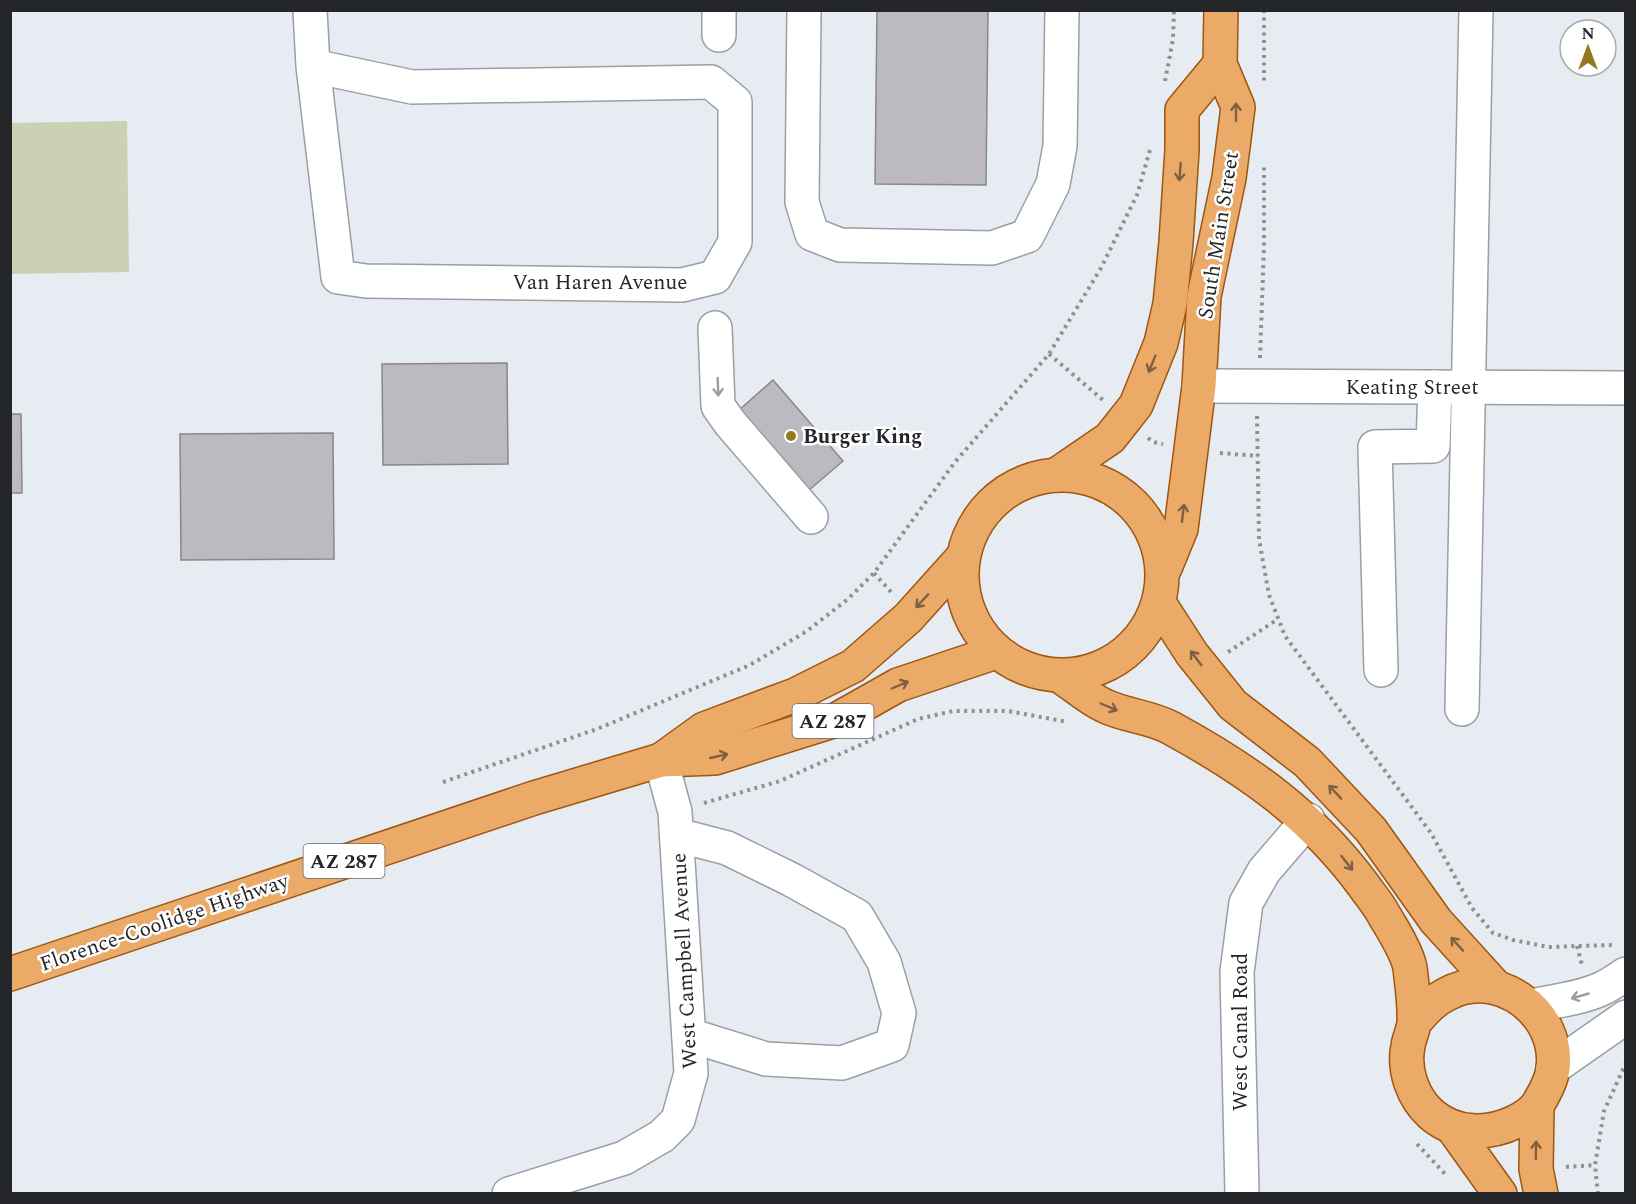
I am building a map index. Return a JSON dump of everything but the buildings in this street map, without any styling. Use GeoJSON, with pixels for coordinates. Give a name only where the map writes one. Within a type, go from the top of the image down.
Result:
{"type":"FeatureCollection","features":[{"type":"Feature","properties":{"kind":"main road","name":"South Main Street"},"geometry":{"type":"LineString","coordinates":[[1165,568],[1181,529],[1199,386],[1204,296],[1228,178],[1238,107],[1220,64],[1221,10]]}},
{"type":"Feature","properties":{"kind":"main road"},"geometry":{"type":"LineString","coordinates":[[1056,475],[1110,438],[1136,405],[1161,343],[1170,304],[1182,150],[1182,110],[1220,64]]}},
{"type":"Feature","properties":{"kind":"main road"},"geometry":{"type":"LineString","coordinates":[[1056,475],[1083,477],[1108,485],[1129,500],[1146,521],[1158,544],[1165,568],[1159,603],[1144,633],[1122,656],[1093,670],[1060,676],[1026,669],[996,652],[974,626],[962,593],[962,558],[968,538],[977,521],[998,497],[1025,481],[1056,475]]}},
{"type":"Feature","properties":{"kind":"main road","name":"Florence-Coolidge Highway"},"geometry":{"type":"LineString","coordinates":[[661,760],[704,729],[795,695],[853,666],[908,618],[962,558]]}},
{"type":"Feature","properties":{"kind":"main road"},"geometry":{"type":"LineString","coordinates":[[1159,603],[1204,670],[1233,705],[1307,762],[1371,830],[1436,921],[1496,987]]}},
{"type":"Feature","properties":{"kind":"main road","name":"Florence-Coolidge Highway"},"geometry":{"type":"LineString","coordinates":[[10,974],[479,815],[661,760],[715,758],[836,720],[898,685],[996,652]]}},
{"type":"Feature","properties":{"kind":"main road"},"geometry":{"type":"LineString","coordinates":[[1060,676],[1105,706],[1168,727],[1270,789],[1308,820],[1345,860],[1383,913],[1409,965],[1414,1023],[1407,1049],[1408,1073],[1416,1096],[1432,1114],[1452,1127],[1476,1132],[1500,1129],[1522,1119],[1537,1107],[1550,1081],[1553,1068],[1549,1033],[1531,1006],[1519,996],[1496,987],[1472,986],[1449,992],[1428,1006],[1414,1023]]}},
{"type":"Feature","properties":{"kind":"main road"},"geometry":{"type":"LineString","coordinates":[[1537,1107],[1536,1169],[1541,1194]]}},
{"type":"Feature","properties":{"kind":"main road"},"geometry":{"type":"LineString","coordinates":[[1452,1127],[1500,1194]]}},
{"type":"Feature","properties":{"kind":"street","name":"Van Haren Avenue"},"geometry":{"type":"LineString","coordinates":[[310,10],[313,66],[338,277],[366,281],[682,285],[715,277],[735,242],[735,102],[711,82],[412,87],[313,66]]}},
{"type":"Feature","properties":{"kind":"street"},"geometry":{"type":"LineString","coordinates":[[804,10],[802,202],[812,234],[840,245],[992,248],[1028,236],[1053,184],[1060,146],[1062,10]]}},
{"type":"Feature","properties":{"kind":"street"},"geometry":{"type":"LineString","coordinates":[[1462,709],[1476,10]]}},
{"type":"Feature","properties":{"kind":"street"},"geometry":{"type":"LineString","coordinates":[[715,328],[718,406],[811,517]]}},
{"type":"Feature","properties":{"kind":"street","name":"Keating Street"},"geometry":{"type":"LineString","coordinates":[[1199,386],[1626,388]]}},
{"type":"Feature","properties":{"kind":"street"},"geometry":{"type":"LineString","coordinates":[[1381,670],[1375,447],[1433,446],[1435,387]]}},
{"type":"Feature","properties":{"kind":"street","name":"West Campbell Avenue"},"geometry":{"type":"LineString","coordinates":[[509,1194],[624,1158],[662,1136],[678,1120],[691,1073],[676,824],[661,760]]}},
{"type":"Feature","properties":{"kind":"street","name":"West Canal Road"},"geometry":{"type":"LineString","coordinates":[[1242,1194],[1237,972],[1246,903],[1264,871],[1308,820]]}},
{"type":"Feature","properties":{"kind":"street"},"geometry":{"type":"LineString","coordinates":[[676,824],[792,880],[857,916],[884,962],[898,1014],[892,1045],[842,1063],[766,1059],[689,1035]]}},
{"type":"Feature","properties":{"kind":"street"},"geometry":{"type":"LineString","coordinates":[[1531,1006],[1602,989],[1622,959]]}},
{"type":"Feature","properties":{"kind":"street"},"geometry":{"type":"LineString","coordinates":[[1553,1068],[1626,1017]]}},
{"type":"Feature","properties":{"kind":"path"},"geometry":{"type":"LineString","coordinates":[[1165,82],[1173,39],[1174,10]]}},
{"type":"Feature","properties":{"kind":"path"},"geometry":{"type":"LineString","coordinates":[[1263,10],[1264,93]]}},
{"type":"Feature","properties":{"kind":"path"},"geometry":{"type":"LineString","coordinates":[[443,782],[597,729],[750,665],[807,632],[848,599],[874,573],[955,462],[1049,354],[1101,268],[1137,195],[1150,149]]}},
{"type":"Feature","properties":{"kind":"path"},"geometry":{"type":"LineString","coordinates":[[1260,358],[1264,164]]}},
{"type":"Feature","properties":{"kind":"path"},"geometry":{"type":"LineString","coordinates":[[1049,354],[1153,442],[1217,453],[1258,456]]}},
{"type":"Feature","properties":{"kind":"path"},"geometry":{"type":"LineString","coordinates":[[1257,410],[1260,538],[1269,595],[1285,636],[1431,833],[1472,908],[1493,933],[1513,940],[1622,959]]}},
{"type":"Feature","properties":{"kind":"path"},"geometry":{"type":"LineString","coordinates":[[1204,670],[1278,619]]}},
{"type":"Feature","properties":{"kind":"path"},"geometry":{"type":"LineString","coordinates":[[676,824],[780,781],[918,719],[953,711],[1008,711],[1074,724]]}},
{"type":"Feature","properties":{"kind":"path"},"geometry":{"type":"LineString","coordinates":[[1598,1194],[1595,1165],[1604,1111],[1626,1063]]}},
{"type":"Feature","properties":{"kind":"green space"},"geometry":{"type":"Polygon","coordinates":[[[127,121],[129,272],[11,274],[11,123],[127,121]]]}},
{"type":"Feature","properties":{"kind":"place","name":"Burger King"},"geometry":{"type":"Point","coordinates":[791,436]}}]}
